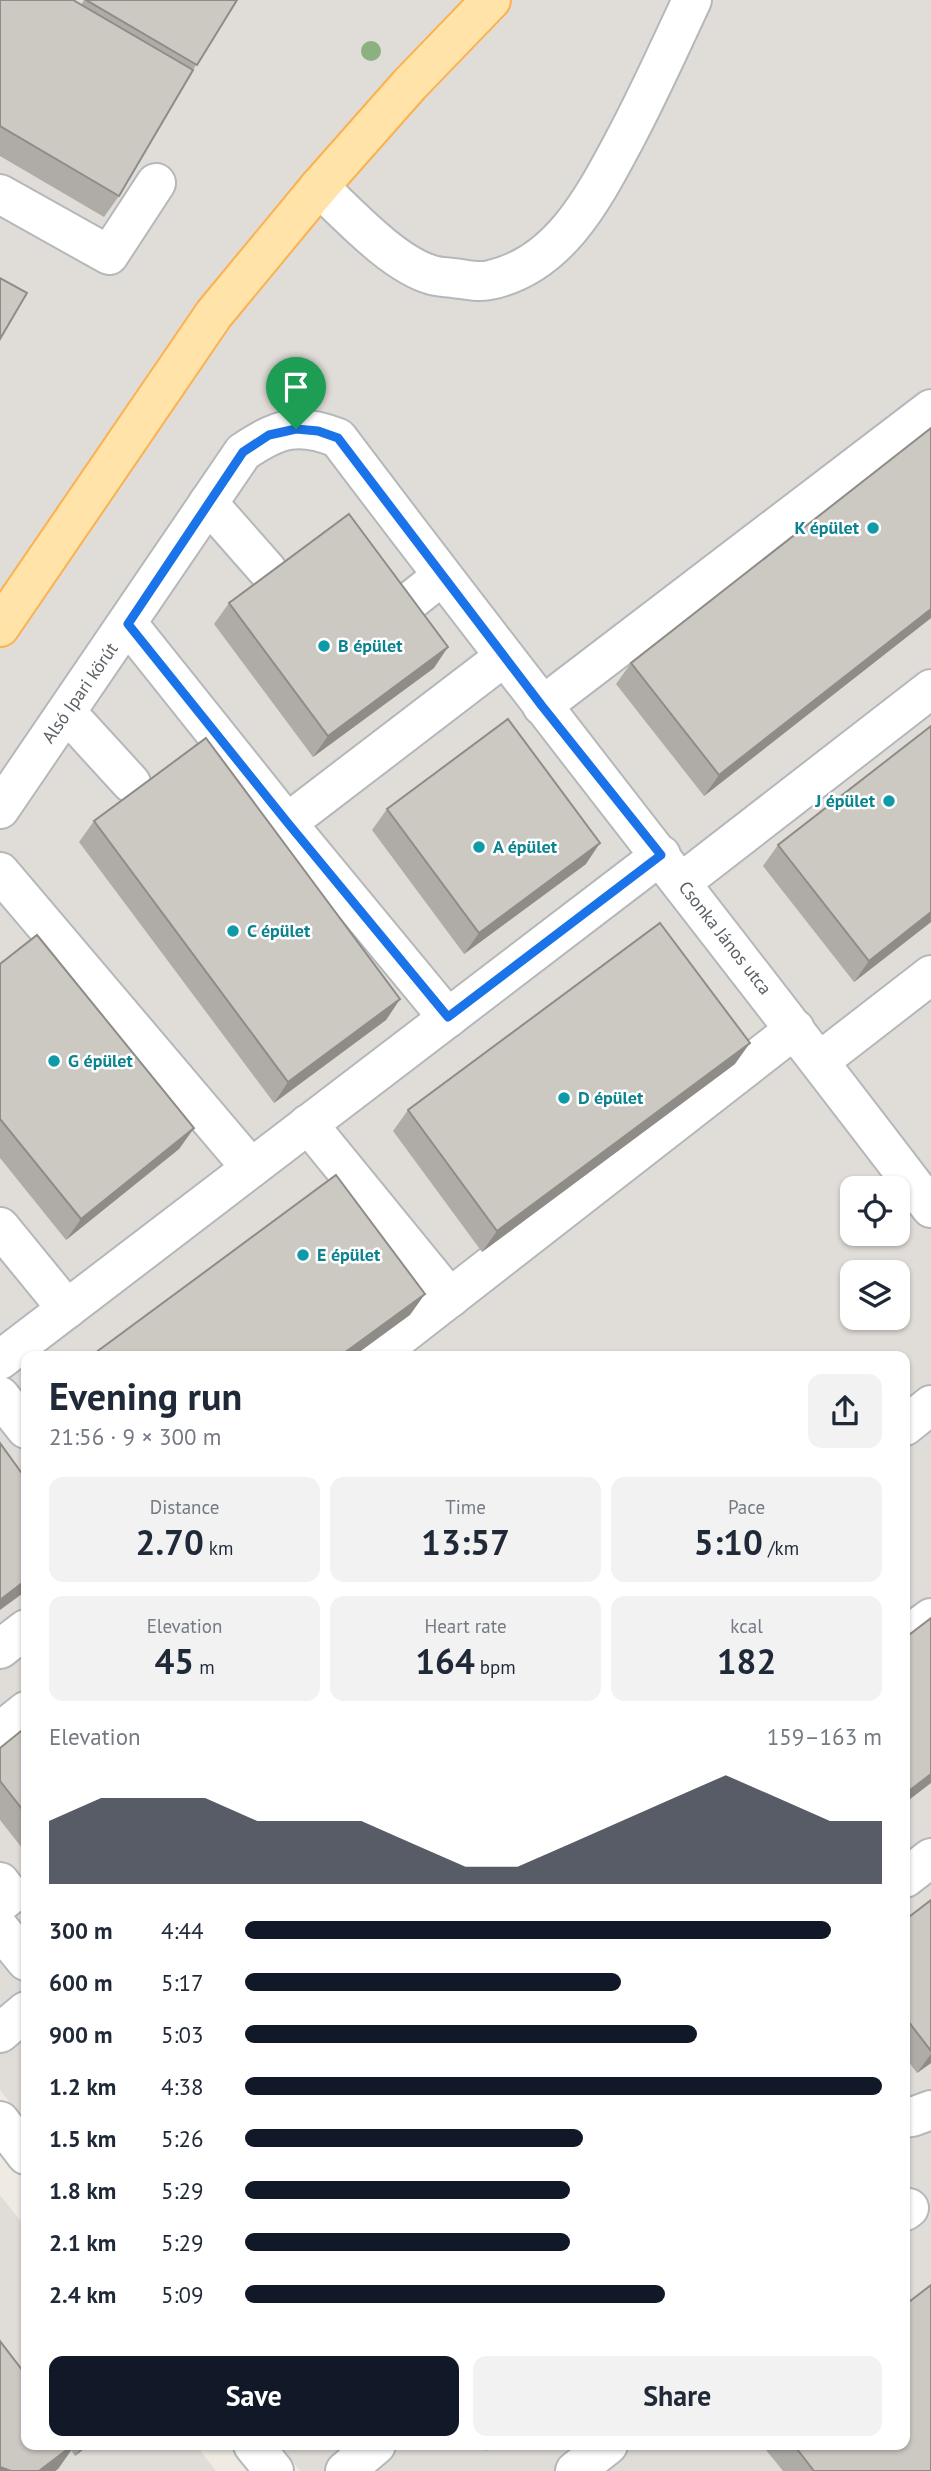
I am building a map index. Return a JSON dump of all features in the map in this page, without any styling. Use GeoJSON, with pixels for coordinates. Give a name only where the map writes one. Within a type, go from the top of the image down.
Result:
{"type":"FeatureCollection","features":[{"type":"Feature","properties":{"kind":"main road"},"geometry":{"type":"LineString","coordinates":[[0,627],[215,314],[319,187],[410,84],[491,0]]}},
{"type":"Feature","properties":{"kind":"street"},"geometry":{"type":"LineString","coordinates":[[319,187],[373,238],[411,266],[431,275],[488,281],[516,271],[541,257],[568,232],[595,197],[692,0]]}},
{"type":"Feature","properties":{"kind":"street"},"geometry":{"type":"LineString","coordinates":[[0,194],[109,255],[156,183]]}},
{"type":"Feature","properties":{"kind":"street"},"geometry":{"type":"LineString","coordinates":[[542,706],[931,410]]}},
{"type":"Feature","properties":{"kind":"street","name":"Csonka János utca"},"geometry":{"type":"LineString","coordinates":[[296,429],[318,431],[338,438],[504,657],[795,1028],[931,1208]]}},
{"type":"Feature","properties":{"kind":"street","name":"Alsó Ipari körút"},"geometry":{"type":"LineString","coordinates":[[0,809],[243,452],[269,435],[296,429]]}},
{"type":"Feature","properties":{"kind":"street"},"geometry":{"type":"LineString","coordinates":[[208,503],[267,569]]}},
{"type":"Feature","properties":{"kind":"street"},"geometry":{"type":"LineString","coordinates":[[398,611],[442,576]]}},
{"type":"Feature","properties":{"kind":"street"},"geometry":{"type":"LineString","coordinates":[[128,624],[448,1017]]}},
{"type":"Feature","properties":{"kind":"street"},"geometry":{"type":"LineString","coordinates":[[287,822],[504,657]]}},
{"type":"Feature","properties":{"kind":"street"},"geometry":{"type":"LineString","coordinates":[[0,1360],[448,1017],[931,689]]}},
{"type":"Feature","properties":{"kind":"street"},"geometry":{"type":"LineString","coordinates":[[66,713],[131,783]]}},
{"type":"Feature","properties":{"kind":"street"},"geometry":{"type":"LineString","coordinates":[[0,872],[251,1168]]}},
{"type":"Feature","properties":{"kind":"street"},"geometry":{"type":"LineString","coordinates":[[820,1061],[931,975]]}},
{"type":"Feature","properties":{"kind":"street"},"geometry":{"type":"LineString","coordinates":[[381,1351],[795,1028]]}},
{"type":"Feature","properties":{"kind":"street"},"geometry":{"type":"LineString","coordinates":[[308,1124],[450,1298]]}},
{"type":"Feature","properties":{"kind":"street"},"geometry":{"type":"LineString","coordinates":[[0,1227],[66,1309]]}},
{"type":"Feature","properties":{"kind":"street"},"geometry":{"type":"LineString","coordinates":[[0,1396],[21,1423]]}},
{"type":"Feature","properties":{"kind":"street"},"geometry":{"type":"LineString","coordinates":[[910,1422],[931,1405]]}},
{"type":"Feature","properties":{"kind":"street"},"geometry":{"type":"LineString","coordinates":[[910,1633],[931,1618]]}},
{"type":"Feature","properties":{"kind":"street"},"geometry":{"type":"LineString","coordinates":[[0,1649],[21,1633]]}},
{"type":"Feature","properties":{"kind":"street"},"geometry":{"type":"LineString","coordinates":[[0,1732],[21,1715]]}},
{"type":"Feature","properties":{"kind":"street"},"geometry":{"type":"LineString","coordinates":[[910,1874],[931,1858]]}},
{"type":"Feature","properties":{"kind":"street"},"geometry":{"type":"LineString","coordinates":[[0,1882],[10,1895],[0,1903]]}},
{"type":"Feature","properties":{"kind":"street"},"geometry":{"type":"LineString","coordinates":[[0,1928],[21,1955]]}},
{"type":"Feature","properties":{"kind":"street"},"geometry":{"type":"LineString","coordinates":[[0,2033],[21,2015]]}},
{"type":"Feature","properties":{"kind":"street"},"geometry":{"type":"LineString","coordinates":[[910,2118],[931,2110]]}},
{"type":"Feature","properties":{"kind":"street"},"geometry":{"type":"LineString","coordinates":[[0,2121],[21,2148]]}},
{"type":"Feature","properties":{"kind":"street"},"geometry":{"type":"LineString","coordinates":[[257,2450],[274,2471]]}},
{"type":"Feature","properties":{"kind":"street"},"geometry":{"type":"LineString","coordinates":[[345,2471],[370,2450]]}},
{"type":"Feature","properties":{"kind":"street"},"geometry":{"type":"LineString","coordinates":[[380,2450],[396,2471]]}},
{"type":"Feature","properties":{"kind":"street"},"geometry":{"type":"LineString","coordinates":[[575,2471],[602,2450]]}},
{"type":"Feature","properties":{"kind":"shaded area"},"geometry":{"type":"Polygon","coordinates":[[[0,0],[931,0],[931,2471],[300,2471],[283,2450],[910,2450],[910,1351],[21,1351],[21,2117],[0,2090],[0,0]]]}},
{"type":"Feature","properties":{"kind":"shaded area"},"geometry":{"type":"Polygon","coordinates":[[[0,2195],[21,2222],[21,2450],[200,2450],[216,2471],[0,2471],[0,2195]]]}},
{"type":"Feature","properties":{"kind":"building"},"geometry":{"type":"Polygon","coordinates":[[[0,0],[73,0],[193,70],[119,196],[0,126],[0,0]]]}},
{"type":"Feature","properties":{"kind":"building"},"geometry":{"type":"Polygon","coordinates":[[[86,0],[237,0],[197,65],[86,0]]]}},
{"type":"Feature","properties":{"kind":"building"},"geometry":{"type":"Polygon","coordinates":[[[0,278],[27,293],[0,339],[0,278]]]}},
{"type":"Feature","properties":{"kind":"building","name":"K épület"},"geometry":{"type":"Polygon","coordinates":[[[931,428],[931,609],[719,775],[631,663],[931,428]]]}},
{"type":"Feature","properties":{"kind":"building","name":"B épület"},"geometry":{"type":"Polygon","coordinates":[[[349,514],[448,647],[328,736],[229,603],[349,514]]]}},
{"type":"Feature","properties":{"kind":"building","name":"A épület"},"geometry":{"type":"Polygon","coordinates":[[[508,719],[600,843],[479,933],[387,809],[508,719]]]}},
{"type":"Feature","properties":{"kind":"building","name":"J épület"},"geometry":{"type":"Polygon","coordinates":[[[931,726],[931,912],[869,961],[778,845],[931,726]]]}},
{"type":"Feature","properties":{"kind":"building","name":"C épület"},"geometry":{"type":"Polygon","coordinates":[[[206,738],[400,999],[288,1082],[94,821],[206,738]]]}},
{"type":"Feature","properties":{"kind":"building","name":"D épület"},"geometry":{"type":"Polygon","coordinates":[[[660,923],[750,1043],[497,1231],[408,1110],[660,923]]]}},
{"type":"Feature","properties":{"kind":"building","name":"G épület"},"geometry":{"type":"Polygon","coordinates":[[[37,935],[194,1128],[81,1219],[0,1119],[0,964],[37,935]]]}},
{"type":"Feature","properties":{"kind":"building","name":"E épület"},"geometry":{"type":"Polygon","coordinates":[[[336,1175],[425,1294],[347,1351],[98,1351],[336,1175]]]}},
{"type":"Feature","properties":{"kind":"building"},"geometry":{"type":"Polygon","coordinates":[[[0,1443],[21,1472],[21,1584],[0,1600],[0,1443]]]}},
{"type":"Feature","properties":{"kind":"building"},"geometry":{"type":"Polygon","coordinates":[[[931,1618],[931,1774],[910,1790],[910,1634],[931,1618]]]}},
{"type":"Feature","properties":{"kind":"building"},"geometry":{"type":"Polygon","coordinates":[[[21,1731],[21,1808],[0,1781],[0,1748],[21,1731]]]}},
{"type":"Feature","properties":{"kind":"building"},"geometry":{"type":"Polygon","coordinates":[[[931,1900],[931,2051],[910,2024],[910,1916],[931,1900]]]}},
{"type":"Feature","properties":{"kind":"building"},"geometry":{"type":"Polygon","coordinates":[[[931,2285],[931,2471],[814,2471],[798,2450],[910,2450],[910,2301],[931,2285]]]}},
{"type":"Feature","properties":{"kind":"building"},"geometry":{"type":"Polygon","coordinates":[[[0,2341],[21,2368],[21,2450],[66,2450],[39,2471],[11,2471],[0,2467],[0,2341]]]}},
{"type":"Feature","properties":{"kind":"place","name":"K épület"},"geometry":{"type":"Point","coordinates":[873,528]}},
{"type":"Feature","properties":{"kind":"place","name":"B épület"},"geometry":{"type":"Point","coordinates":[324,646]}},
{"type":"Feature","properties":{"kind":"place","name":"J épület"},"geometry":{"type":"Point","coordinates":[889,801]}},
{"type":"Feature","properties":{"kind":"place","name":"A épület"},"geometry":{"type":"Point","coordinates":[479,847]}},
{"type":"Feature","properties":{"kind":"place","name":"C épület"},"geometry":{"type":"Point","coordinates":[233,931]}},
{"type":"Feature","properties":{"kind":"place","name":"G épület"},"geometry":{"type":"Point","coordinates":[54,1061]}},
{"type":"Feature","properties":{"kind":"place","name":"D épület"},"geometry":{"type":"Point","coordinates":[564,1098]}},
{"type":"Feature","properties":{"kind":"place","name":"E épület"},"geometry":{"type":"Point","coordinates":[303,1255]}},
{"type":"Feature","properties":{"kind":"route"},"geometry":{"type":"LineString","coordinates":[[296,429],[318,431],[338,438],[542,706],[661,855],[448,1017],[128,624],[243,452],[269,435],[296,429]]}}]}
